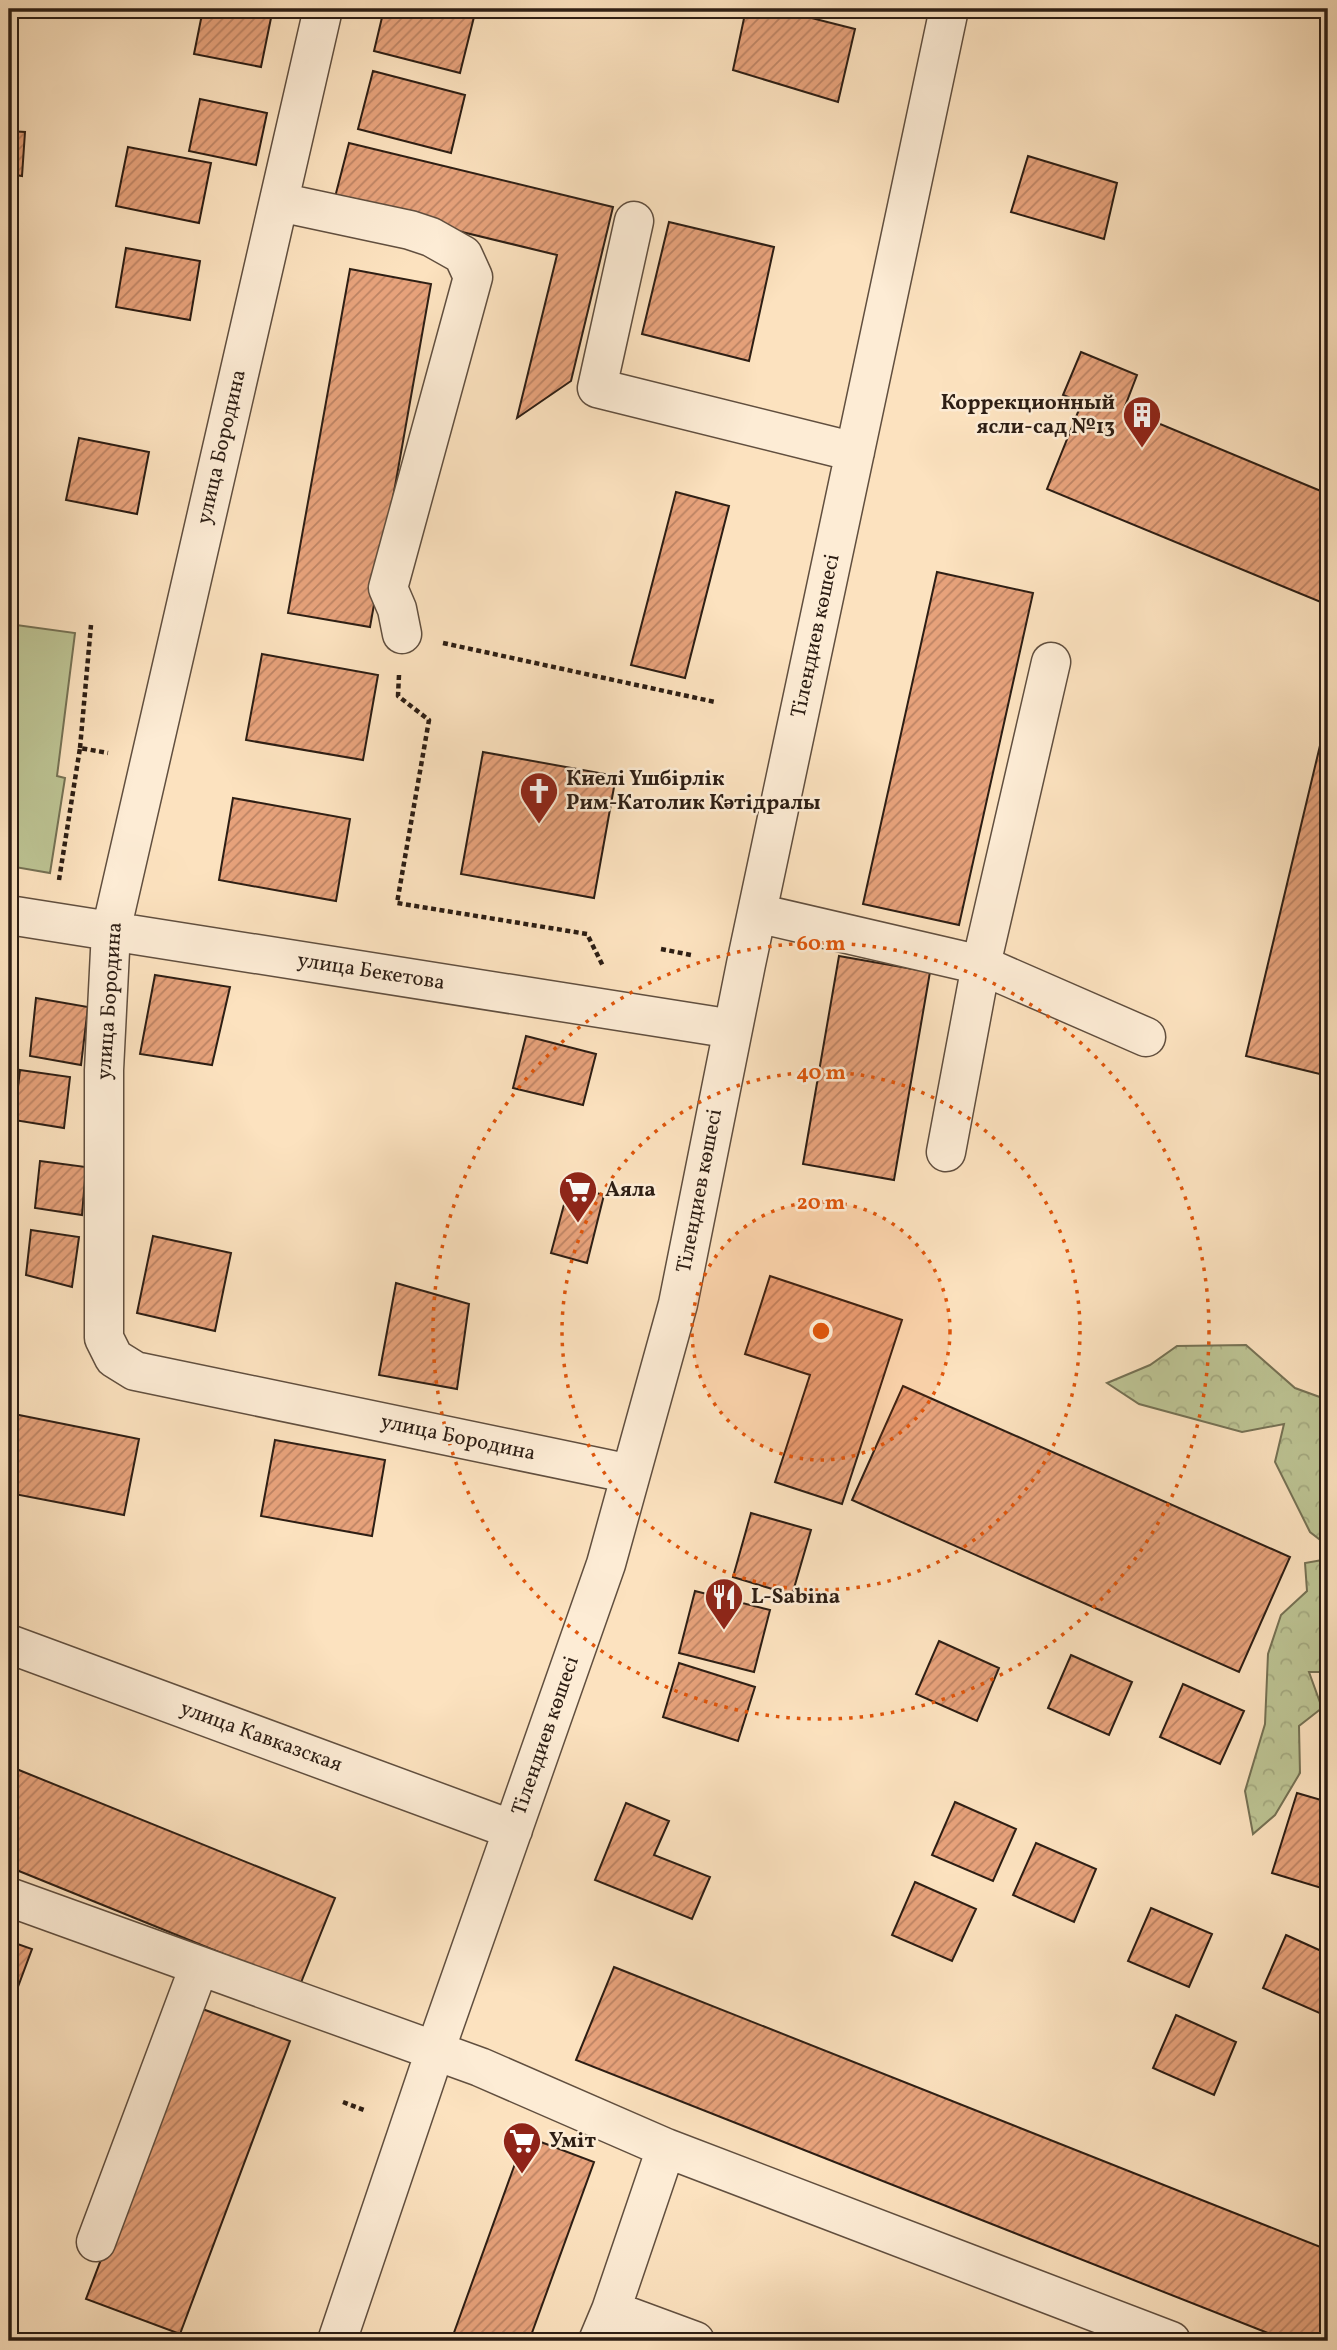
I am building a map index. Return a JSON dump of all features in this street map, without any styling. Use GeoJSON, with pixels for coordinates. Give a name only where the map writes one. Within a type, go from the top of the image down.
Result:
{"type":"FeatureCollection","features":[{"type":"Feature","properties":{"kind":"street","name":"улица Бородина"},"geometry":{"type":"LineString","coordinates":[[323,9],[111,931],[104,1070],[104,1338],[114,1358],[135,1371],[631,1474]]}},
{"type":"Feature","properties":{"kind":"street","name":"Тілендиев көшесі"},"geometry":{"type":"LineString","coordinates":[[337,2341],[435,2051],[606,1564],[678,1304],[757,913],[948,9]]}},
{"type":"Feature","properties":{"kind":"street"},"geometry":{"type":"LineString","coordinates":[[278,202],[410,230],[431,237],[463,255],[473,277],[388,588],[397,609],[402,635]]}},
{"type":"Feature","properties":{"kind":"street"},"geometry":{"type":"LineString","coordinates":[[635,221],[597,388],[855,452]]}},
{"type":"Feature","properties":{"kind":"street"},"geometry":{"type":"LineString","coordinates":[[946,1152],[981,965],[1051,662]]}},
{"type":"Feature","properties":{"kind":"street"},"geometry":{"type":"LineString","coordinates":[[757,913],[981,965],[1146,1037]]}},
{"type":"Feature","properties":{"kind":"street","name":"улица Бекетова"},"geometry":{"type":"LineString","coordinates":[[9,915],[733,1029]]}},
{"type":"Feature","properties":{"kind":"street","name":"улица Кавказская"},"geometry":{"type":"LineString","coordinates":[[9,1644],[513,1830]]}},
{"type":"Feature","properties":{"kind":"street"},"geometry":{"type":"LineString","coordinates":[[9,1897],[480,2067],[666,2148],[1171,2341]]}},
{"type":"Feature","properties":{"kind":"street"},"geometry":{"type":"LineString","coordinates":[[96,2242],[199,1967]]}},
{"type":"Feature","properties":{"kind":"street"},"geometry":{"type":"LineString","coordinates":[[666,2148],[605,2326],[695,2341]]}},
{"type":"Feature","properties":{"kind":"path"},"geometry":{"type":"LineString","coordinates":[[58,884],[80,748],[91,625]]}},
{"type":"Feature","properties":{"kind":"path"},"geometry":{"type":"LineString","coordinates":[[607,975],[587,934],[397,903],[429,720],[398,696],[402,635],[715,702]]}},
{"type":"Feature","properties":{"kind":"path"},"geometry":{"type":"LineString","coordinates":[[80,748],[113,754]]}},
{"type":"Feature","properties":{"kind":"path"},"geometry":{"type":"LineString","coordinates":[[661,949],[691,955]]}},
{"type":"Feature","properties":{"kind":"path"},"geometry":{"type":"LineString","coordinates":[[343,2102],[364,2110]]}},
{"type":"Feature","properties":{"kind":"green space"},"geometry":{"type":"Polygon","coordinates":[[[9,624],[75,633],[57,776],[65,778],[50,873],[9,866],[9,624]]]}},
{"type":"Feature","properties":{"kind":"green space"},"geometry":{"type":"Polygon","coordinates":[[[1246,1345],[1295,1388],[1328,1400],[1328,1546],[1310,1532],[1275,1462],[1284,1424],[1242,1432],[1139,1404],[1107,1383],[1150,1365],[1177,1346],[1246,1345]]]}},
{"type":"Feature","properties":{"kind":"green space"},"geometry":{"type":"Polygon","coordinates":[[[1328,1559],[1328,1672],[1309,1672],[1322,1708],[1299,1726],[1300,1773],[1275,1815],[1253,1834],[1245,1791],[1265,1724],[1268,1654],[1281,1615],[1307,1591],[1305,1563],[1328,1559]]]}},
{"type":"Feature","properties":{"kind":"building"},"geometry":{"type":"Polygon","coordinates":[[[203,9],[224,9],[271,18],[261,67],[194,54],[203,9]]]}},
{"type":"Feature","properties":{"kind":"building"},"geometry":{"type":"Polygon","coordinates":[[[384,9],[476,9],[460,73],[374,51],[384,9]]]}},
{"type":"Feature","properties":{"kind":"building"},"geometry":{"type":"Polygon","coordinates":[[[746,9],[776,9],[855,29],[838,102],[733,70],[746,9]]]}},
{"type":"Feature","properties":{"kind":"building"},"geometry":{"type":"Polygon","coordinates":[[[373,71],[465,95],[451,153],[358,129],[373,71]]]}},
{"type":"Feature","properties":{"kind":"building"},"geometry":{"type":"Polygon","coordinates":[[[200,99],[267,113],[256,165],[189,151],[200,99]]]}},
{"type":"Feature","properties":{"kind":"building"},"geometry":{"type":"Polygon","coordinates":[[[9,131],[25,132],[22,176],[9,174],[9,131]]]}},
{"type":"Feature","properties":{"kind":"building"},"geometry":{"type":"Polygon","coordinates":[[[349,143],[613,207],[571,381],[517,418],[557,255],[334,201],[349,143]]]}},
{"type":"Feature","properties":{"kind":"building"},"geometry":{"type":"Polygon","coordinates":[[[128,147],[211,163],[199,223],[116,206],[128,147]]]}},
{"type":"Feature","properties":{"kind":"building"},"geometry":{"type":"Polygon","coordinates":[[[1028,156],[1117,183],[1104,239],[1011,212],[1028,156]]]}},
{"type":"Feature","properties":{"kind":"building"},"geometry":{"type":"Polygon","coordinates":[[[669,222],[774,247],[749,361],[642,334],[669,222]]]}},
{"type":"Feature","properties":{"kind":"building"},"geometry":{"type":"Polygon","coordinates":[[[126,248],[200,261],[190,320],[116,307],[126,248]]]}},
{"type":"Feature","properties":{"kind":"building"},"geometry":{"type":"Polygon","coordinates":[[[350,269],[431,284],[370,627],[288,613],[350,269]]]}},
{"type":"Feature","properties":{"kind":"building","name":"Коррекционный ясли-сад №13"},"geometry":{"type":"Polygon","coordinates":[[[1081,352],[1137,375],[1124,409],[1328,494],[1328,605],[1047,489],[1082,402],[1063,395],[1081,352]]]}},
{"type":"Feature","properties":{"kind":"building"},"geometry":{"type":"Polygon","coordinates":[[[79,438],[149,452],[137,514],[66,500],[79,438]]]}},
{"type":"Feature","properties":{"kind":"building"},"geometry":{"type":"Polygon","coordinates":[[[676,492],[729,506],[685,678],[631,665],[676,492]]]}},
{"type":"Feature","properties":{"kind":"building"},"geometry":{"type":"Polygon","coordinates":[[[937,572],[1033,593],[959,925],[863,904],[937,572]]]}},
{"type":"Feature","properties":{"kind":"building"},"geometry":{"type":"Polygon","coordinates":[[[262,654],[378,675],[363,760],[246,740],[262,654]]]}},
{"type":"Feature","properties":{"kind":"building"},"geometry":{"type":"Polygon","coordinates":[[[1328,712],[1328,1076],[1246,1056],[1328,712]]]}},
{"type":"Feature","properties":{"kind":"building","name":"Киелі Үшбірлік Рим-Католик Кәтідралы"},"geometry":{"type":"Polygon","coordinates":[[[483,752],[616,776],[594,898],[461,874],[483,752]]]}},
{"type":"Feature","properties":{"kind":"building"},"geometry":{"type":"Polygon","coordinates":[[[233,798],[350,819],[336,901],[219,880],[233,798]]]}},
{"type":"Feature","properties":{"kind":"building"},"geometry":{"type":"Polygon","coordinates":[[[839,956],[930,972],[894,1180],[803,1164],[839,956]]]}},
{"type":"Feature","properties":{"kind":"building"},"geometry":{"type":"Polygon","coordinates":[[[155,975],[230,987],[212,1065],[140,1054],[155,975]]]}},
{"type":"Feature","properties":{"kind":"building"},"geometry":{"type":"Polygon","coordinates":[[[36,998],[88,1007],[81,1065],[30,1056],[36,998]]]}},
{"type":"Feature","properties":{"kind":"building"},"geometry":{"type":"Polygon","coordinates":[[[526,1036],[596,1054],[583,1105],[513,1088],[526,1036]]]}},
{"type":"Feature","properties":{"kind":"building"},"geometry":{"type":"Polygon","coordinates":[[[20,1070],[70,1077],[64,1128],[14,1120],[20,1070]]]}},
{"type":"Feature","properties":{"kind":"building"},"geometry":{"type":"Polygon","coordinates":[[[40,1161],[86,1167],[82,1215],[35,1208],[40,1161]]]}},
{"type":"Feature","properties":{"kind":"building","name":"Аяла"},"geometry":{"type":"Polygon","coordinates":[[[569,1186],[604,1195],[587,1263],[551,1253],[569,1186]]]}},
{"type":"Feature","properties":{"kind":"building"},"geometry":{"type":"Polygon","coordinates":[[[31,1230],[79,1237],[72,1287],[26,1275],[31,1230]]]}},
{"type":"Feature","properties":{"kind":"building"},"geometry":{"type":"Polygon","coordinates":[[[153,1236],[231,1253],[215,1331],[137,1313],[153,1236]]]}},
{"type":"Feature","properties":{"kind":"building"},"geometry":{"type":"Polygon","coordinates":[[[770,1276],[902,1320],[842,1504],[775,1482],[810,1375],[745,1354],[770,1276]]]}},
{"type":"Feature","properties":{"kind":"building"},"geometry":{"type":"Polygon","coordinates":[[[396,1283],[469,1304],[457,1389],[379,1375],[396,1283]]]}},
{"type":"Feature","properties":{"kind":"building"},"geometry":{"type":"Polygon","coordinates":[[[903,1386],[1290,1557],[1239,1672],[852,1500],[903,1386]]]}},
{"type":"Feature","properties":{"kind":"building"},"geometry":{"type":"Polygon","coordinates":[[[9,1413],[139,1439],[124,1515],[9,1493],[9,1413]]]}},
{"type":"Feature","properties":{"kind":"building"},"geometry":{"type":"Polygon","coordinates":[[[275,1440],[385,1460],[372,1536],[261,1516],[275,1440]]]}},
{"type":"Feature","properties":{"kind":"building"},"geometry":{"type":"Polygon","coordinates":[[[751,1513],[811,1530],[792,1595],[733,1577],[751,1513]]]}},
{"type":"Feature","properties":{"kind":"building"},"geometry":{"type":"Polygon","coordinates":[[[695,1591],[770,1610],[754,1672],[679,1653],[695,1591]]]}},
{"type":"Feature","properties":{"kind":"building"},"geometry":{"type":"Polygon","coordinates":[[[939,1641],[999,1668],[977,1721],[916,1694],[939,1641]]]}},
{"type":"Feature","properties":{"kind":"building"},"geometry":{"type":"Polygon","coordinates":[[[1071,1655],[1132,1682],[1109,1735],[1048,1708],[1071,1655]]]}},
{"type":"Feature","properties":{"kind":"building"},"geometry":{"type":"Polygon","coordinates":[[[679,1663],[755,1687],[738,1741],[663,1717],[679,1663]]]}},
{"type":"Feature","properties":{"kind":"building"},"geometry":{"type":"Polygon","coordinates":[[[1183,1684],[1244,1711],[1220,1764],[1160,1737],[1183,1684]]]}},
{"type":"Feature","properties":{"kind":"building"},"geometry":{"type":"Polygon","coordinates":[[[9,1766],[335,1898],[300,1985],[9,1867],[9,1766]]]}},
{"type":"Feature","properties":{"kind":"building"},"geometry":{"type":"Polygon","coordinates":[[[1297,1793],[1328,1802],[1328,1890],[1272,1873],[1297,1793]]]}},
{"type":"Feature","properties":{"kind":"building"},"geometry":{"type":"Polygon","coordinates":[[[955,1802],[1016,1829],[993,1881],[932,1855],[955,1802]]]}},
{"type":"Feature","properties":{"kind":"building"},"geometry":{"type":"Polygon","coordinates":[[[626,1803],[669,1821],[654,1855],[710,1877],[692,1919],[595,1880],[626,1803]]]}},
{"type":"Feature","properties":{"kind":"building"},"geometry":{"type":"Polygon","coordinates":[[[1036,1843],[1096,1869],[1074,1922],[1013,1895],[1036,1843]]]}},
{"type":"Feature","properties":{"kind":"building"},"geometry":{"type":"Polygon","coordinates":[[[915,1882],[976,1909],[952,1961],[892,1935],[915,1882]]]}},
{"type":"Feature","properties":{"kind":"building"},"geometry":{"type":"Polygon","coordinates":[[[1151,1908],[1212,1934],[1189,1987],[1128,1961],[1151,1908]]]}},
{"type":"Feature","properties":{"kind":"building"},"geometry":{"type":"Polygon","coordinates":[[[1286,1935],[1328,1954],[1328,2004],[1324,2015],[1263,1988],[1286,1935]]]}},
{"type":"Feature","properties":{"kind":"building"},"geometry":{"type":"Polygon","coordinates":[[[9,1941],[32,1949],[9,2011],[9,1941]]]}},
{"type":"Feature","properties":{"kind":"building"},"geometry":{"type":"Polygon","coordinates":[[[614,1967],[1328,2250],[1328,2341],[1288,2341],[576,2060],[614,1967]]]}},
{"type":"Feature","properties":{"kind":"building"},"geometry":{"type":"Polygon","coordinates":[[[197,2007],[290,2041],[180,2334],[86,2299],[197,2007]]]}},
{"type":"Feature","properties":{"kind":"building"},"geometry":{"type":"Polygon","coordinates":[[[1176,2015],[1236,2042],[1214,2095],[1153,2068],[1176,2015]]]}},
{"type":"Feature","properties":{"kind":"building"},"geometry":{"type":"Polygon","coordinates":[[[525,2136],[594,2162],[529,2341],[451,2341],[525,2136]]]}},
{"type":"Feature","properties":{"kind":"place","name":"Коррекционный ясли-сад №13"},"geometry":{"type":"Point","coordinates":[1142,449]}},
{"type":"Feature","properties":{"kind":"place","name":"Киелі Үшбірлік Рим-Католик Кәтідралы"},"geometry":{"type":"Point","coordinates":[539,825]}},
{"type":"Feature","properties":{"kind":"place","name":"Аяла"},"geometry":{"type":"Point","coordinates":[578,1224]}},
{"type":"Feature","properties":{"kind":"place","name":"L-Sabina"},"geometry":{"type":"Point","coordinates":[724,1631]}},
{"type":"Feature","properties":{"kind":"place","name":"Уміт"},"geometry":{"type":"Point","coordinates":[522,2175]}}]}
